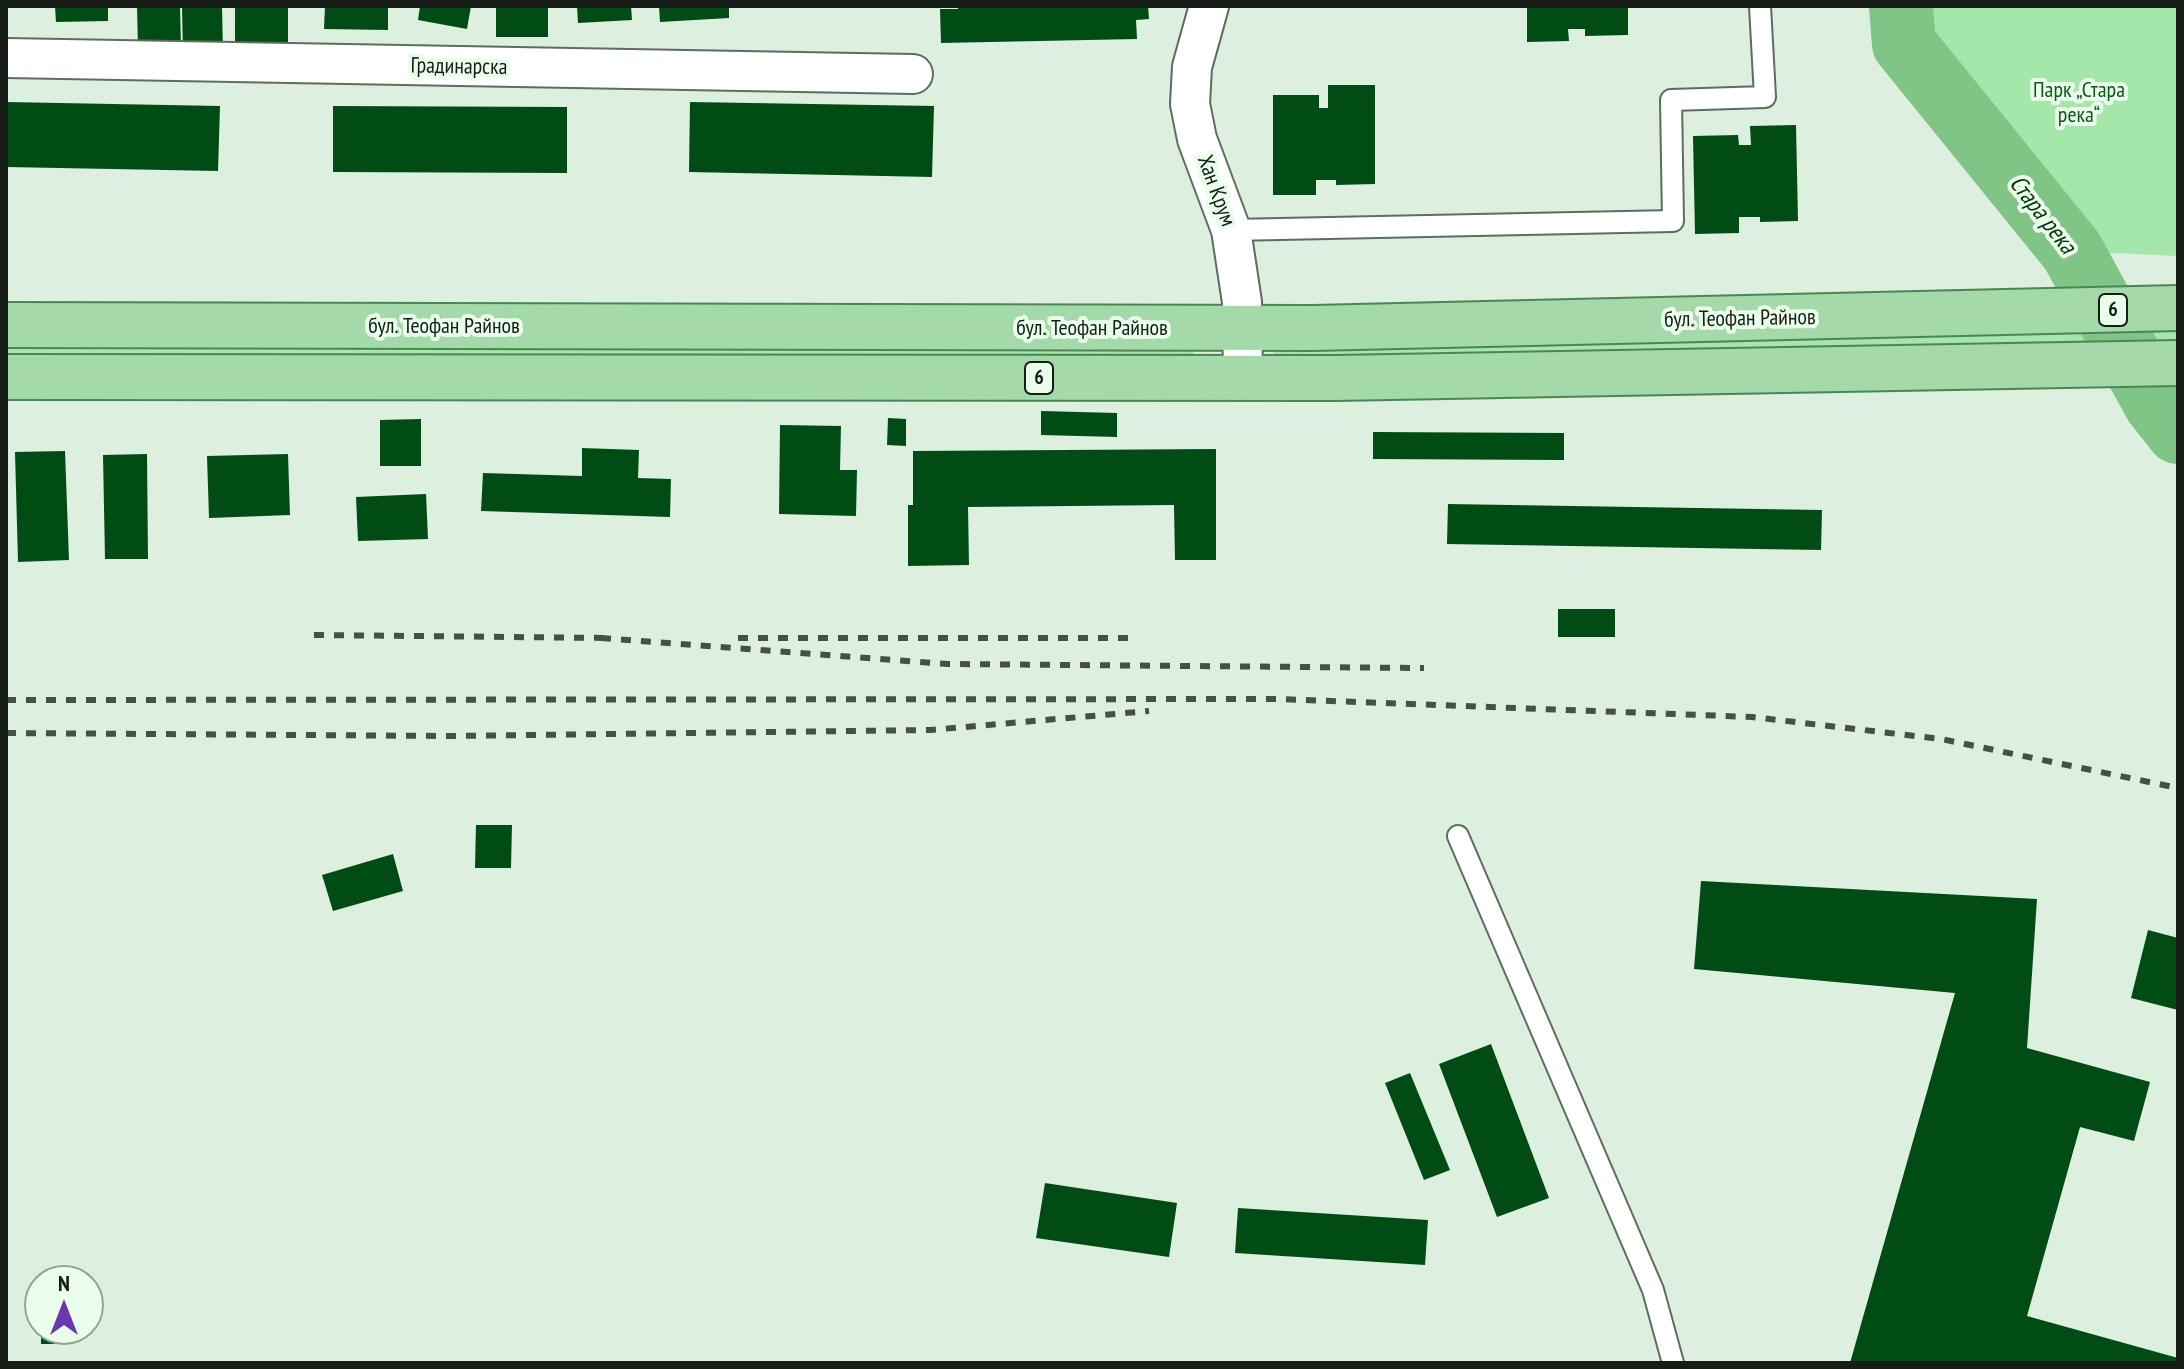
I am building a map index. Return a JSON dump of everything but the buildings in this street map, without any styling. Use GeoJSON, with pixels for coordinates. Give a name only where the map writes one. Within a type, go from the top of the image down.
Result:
{"type":"FeatureCollection","features":[{"type":"Feature","properties":{"kind":"main road","name":"бул. Теофан Райнов"},"geometry":{"type":"LineString","coordinates":[[6,325],[1242,328],[2177,308]]}},
{"type":"Feature","properties":{"kind":"main road","name":"6"},"geometry":{"type":"LineString","coordinates":[[6,377],[1243,379],[2178,363]]}},
{"type":"Feature","properties":{"kind":"street","name":"Хан Крум"},"geometry":{"type":"LineString","coordinates":[[1209,6],[1192,67],[1190,104],[1197,139],[1231,230],[1242,328],[1243,379]]}},
{"type":"Feature","properties":{"kind":"street","name":"Градинарска"},"geometry":{"type":"LineString","coordinates":[[6,58],[913,74]]}},
{"type":"Feature","properties":{"kind":"lane"},"geometry":{"type":"LineString","coordinates":[[1231,230],[1673,221],[1671,100],[1765,97],[1760,6]]}},
{"type":"Feature","properties":{"kind":"lane"},"geometry":{"type":"LineString","coordinates":[[1458,836],[1653,1290],[1673,1363]]}},
{"type":"Feature","properties":{"kind":"green space","name":"Парк „Стара река“"},"geometry":{"type":"Polygon","coordinates":[[[1901,6],[2178,6],[2178,256],[2072,251],[1904,44],[1901,6]]]}},
{"type":"Feature","properties":{"kind":"green space"},"geometry":{"type":"Polygon","coordinates":[[[2178,330],[2178,348],[1273,360],[1273,345],[2178,330]]]}},
{"type":"Feature","properties":{"kind":"green space"},"geometry":{"type":"Polygon","coordinates":[[[6,340],[1194,348],[1192,363],[6,353],[6,340]]]}},
{"type":"Feature","properties":{"kind":"waterway","name":"Стара река"},"geometry":{"type":"LineString","coordinates":[[1901,6],[1904,44],[2072,251],[2155,403],[2178,432]]}},
{"type":"Feature","properties":{"kind":"railway"},"geometry":{"type":"LineString","coordinates":[[314,635],[610,638]]}},
{"type":"Feature","properties":{"kind":"railway"},"geometry":{"type":"LineString","coordinates":[[601,638],[948,664],[1424,668]]}},
{"type":"Feature","properties":{"kind":"railway"},"geometry":{"type":"LineString","coordinates":[[738,638],[1130,638]]}},
{"type":"Feature","properties":{"kind":"railway"},"geometry":{"type":"LineString","coordinates":[[6,700],[1279,699],[1752,717],[1941,739],[2178,788]]}},
{"type":"Feature","properties":{"kind":"railway"},"geometry":{"type":"LineString","coordinates":[[6,733],[451,736],[930,730],[1149,711]]}}]}
